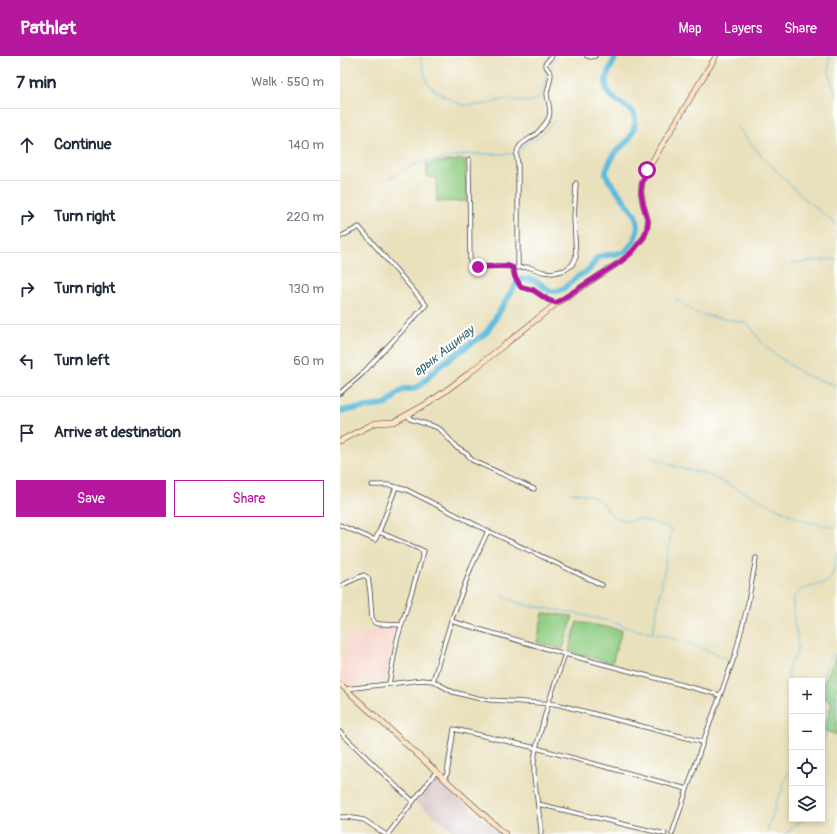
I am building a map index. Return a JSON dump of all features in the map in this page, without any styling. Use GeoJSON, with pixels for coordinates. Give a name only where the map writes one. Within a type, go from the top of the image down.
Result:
{"type":"FeatureCollection","features":[{"type":"Feature","properties":{"kind":"main road"},"geometry":{"type":"LineString","coordinates":[[340,441],[376,423],[394,422],[408,415],[444,392],[556,303],[620,262],[632,252],[644,237],[647,229],[648,221],[641,192],[642,183],[647,170],[716,56]]}},
{"type":"Feature","properties":{"kind":"main road"},"geometry":{"type":"LineString","coordinates":[[340,684],[505,834]]}},
{"type":"Feature","properties":{"kind":"street"},"geometry":{"type":"LineString","coordinates":[[518,267],[517,153],[519,147],[537,134],[549,118],[550,112],[547,94],[551,76],[545,64],[552,56]]}},
{"type":"Feature","properties":{"kind":"street"},"geometry":{"type":"LineString","coordinates":[[587,56],[595,56]]}},
{"type":"Feature","properties":{"kind":"street"},"geometry":{"type":"LineString","coordinates":[[469,159],[470,261],[473,266],[508,266],[513,268],[528,267],[543,272],[553,273],[565,270],[572,265],[576,257],[574,218],[576,183]]}},
{"type":"Feature","properties":{"kind":"street"},"geometry":{"type":"LineString","coordinates":[[340,237],[359,227],[426,305],[362,374],[340,393]]}},
{"type":"Feature","properties":{"kind":"street"},"geometry":{"type":"LineString","coordinates":[[513,268],[515,277],[521,287],[533,290],[548,300],[556,303]]}},
{"type":"Feature","properties":{"kind":"street"},"geometry":{"type":"LineString","coordinates":[[408,415],[410,419],[440,429],[457,448],[467,454],[472,460],[534,489]]}},
{"type":"Feature","properties":{"kind":"street"},"geometry":{"type":"LineString","coordinates":[[372,485],[389,485],[407,490],[602,586]]}},
{"type":"Feature","properties":{"kind":"street"},"geometry":{"type":"LineString","coordinates":[[340,525],[375,540],[380,532],[396,487]]}},
{"type":"Feature","properties":{"kind":"street"},"geometry":{"type":"LineString","coordinates":[[433,680],[451,621],[471,568],[488,531]]}},
{"type":"Feature","properties":{"kind":"street"},"geometry":{"type":"LineString","coordinates":[[380,532],[424,551],[401,625],[389,684]]}},
{"type":"Feature","properties":{"kind":"street"},"geometry":{"type":"LineString","coordinates":[[672,834],[737,648],[747,608],[756,558]]}},
{"type":"Feature","properties":{"kind":"street"},"geometry":{"type":"LineString","coordinates":[[340,586],[364,575],[368,578],[372,618],[375,623],[401,625]]}},
{"type":"Feature","properties":{"kind":"street"},"geometry":{"type":"LineString","coordinates":[[451,621],[565,654],[720,695]]}},
{"type":"Feature","properties":{"kind":"street"},"geometry":{"type":"LineString","coordinates":[[541,834],[534,776],[534,761],[548,704],[565,654]]}},
{"type":"Feature","properties":{"kind":"street"},"geometry":{"type":"LineString","coordinates":[[345,689],[433,680],[453,692],[477,698],[556,704],[703,742]]}},
{"type":"Feature","properties":{"kind":"street"},"geometry":{"type":"LineString","coordinates":[[444,778],[447,774],[454,729],[536,748],[687,789]]}},
{"type":"Feature","properties":{"kind":"street"},"geometry":{"type":"LineString","coordinates":[[340,732],[396,787],[413,801]]}},
{"type":"Feature","properties":{"kind":"street"},"geometry":{"type":"LineString","coordinates":[[388,834],[436,772]]}},
{"type":"Feature","properties":{"kind":"street"},"geometry":{"type":"LineString","coordinates":[[538,804],[665,834]]}},
{"type":"Feature","properties":{"kind":"street"},"geometry":{"type":"LineString","coordinates":[[340,817],[364,820],[385,834]]}},
{"type":"Feature","properties":{"kind":"shaded area"},"geometry":{"type":"Polygon","coordinates":[[[376,627],[397,628],[386,681],[347,684],[340,679],[340,669],[345,655],[345,634],[376,631],[376,627]]]}},
{"type":"Feature","properties":{"kind":"shaded area"},"geometry":{"type":"Polygon","coordinates":[[[435,777],[500,834],[457,834],[416,802],[435,777]]]}},
{"type":"Feature","properties":{"kind":"green space"},"geometry":{"type":"Polygon","coordinates":[[[465,159],[467,201],[437,202],[437,178],[427,177],[427,164],[465,159]]]}},
{"type":"Feature","properties":{"kind":"green space"},"geometry":{"type":"Polygon","coordinates":[[[543,613],[573,616],[563,649],[537,642],[543,613]]]}},
{"type":"Feature","properties":{"kind":"green space"},"geometry":{"type":"Polygon","coordinates":[[[577,622],[622,630],[612,663],[569,651],[577,622]]]}},
{"type":"Feature","properties":{"kind":"green space"},"geometry":{"type":"Polygon","coordinates":[[[837,654],[837,735],[825,730],[832,702],[825,698],[825,680],[837,654]]]}},
{"type":"Feature","properties":{"kind":"waterway"},"geometry":{"type":"LineString","coordinates":[[420,56],[427,82],[433,89],[455,102],[464,105],[481,105],[507,99],[525,102],[537,99],[541,93],[547,72]]}},
{"type":"Feature","properties":{"kind":"waterway"},"geometry":{"type":"LineString","coordinates":[[549,69],[557,56]]}},
{"type":"Feature","properties":{"kind":"waterway","name":"арык Ащинау"},"geometry":{"type":"LineString","coordinates":[[340,411],[387,404],[404,389],[413,389],[420,385],[441,365],[487,332],[519,279],[530,279],[536,281],[550,291],[557,291],[565,288],[577,277],[589,270],[597,258],[626,251],[633,242],[638,227],[634,213],[608,179],[606,173],[614,154],[631,136],[635,123],[634,114],[630,109],[612,97],[607,91],[606,84],[608,73],[616,56]]}},
{"type":"Feature","properties":{"kind":"waterway"},"geometry":{"type":"LineString","coordinates":[[830,56],[829,72],[837,96]]}},
{"type":"Feature","properties":{"kind":"waterway"},"geometry":{"type":"LineString","coordinates":[[519,151],[525,144],[539,137],[556,120]]}},
{"type":"Feature","properties":{"kind":"waterway"},"geometry":{"type":"LineString","coordinates":[[737,127],[765,160],[803,197],[837,225]]}},
{"type":"Feature","properties":{"kind":"waterway"},"geometry":{"type":"LineString","coordinates":[[389,179],[416,164],[469,154],[515,154]]}},
{"type":"Feature","properties":{"kind":"waterway"},"geometry":{"type":"LineString","coordinates":[[792,263],[837,259]]}},
{"type":"Feature","properties":{"kind":"waterway"},"geometry":{"type":"LineString","coordinates":[[675,299],[693,311],[703,315],[748,324],[764,345],[802,374],[837,386]]}},
{"type":"Feature","properties":{"kind":"waterway"},"geometry":{"type":"LineString","coordinates":[[649,455],[673,466],[704,473],[804,521],[837,528]]}},
{"type":"Feature","properties":{"kind":"waterway"},"geometry":{"type":"LineString","coordinates":[[571,493],[592,496],[604,504],[612,516],[627,521],[638,519],[653,522],[672,529],[653,632]]}},
{"type":"Feature","properties":{"kind":"waterway"},"geometry":{"type":"LineString","coordinates":[[789,679],[788,669],[798,647],[793,608],[794,598],[797,593],[802,590],[823,584],[830,579],[834,570],[837,552]]}},
{"type":"Feature","properties":{"kind":"waterway"},"geometry":{"type":"LineString","coordinates":[[501,593],[520,604],[575,613],[609,621],[635,630],[662,635],[691,644],[729,659]]}},
{"type":"Feature","properties":{"kind":"waterway"},"geometry":{"type":"LineString","coordinates":[[821,678],[830,659],[837,653]]}},
{"type":"Feature","properties":{"kind":"waterway"},"geometry":{"type":"LineString","coordinates":[[825,692],[834,697],[837,702]]}},
{"type":"Feature","properties":{"kind":"waterway"},"geometry":{"type":"LineString","coordinates":[[825,737],[837,703]]}},
{"type":"Feature","properties":{"kind":"waterway"},"geometry":{"type":"LineString","coordinates":[[767,834],[777,799],[789,773]]}},
{"type":"Feature","properties":{"kind":"waterway"},"geometry":{"type":"LineString","coordinates":[[785,834],[800,822]]}},
{"type":"Feature","properties":{"kind":"route"},"geometry":{"type":"LineString","coordinates":[[478,267],[508,266],[513,268],[515,277],[521,287],[533,290],[548,300],[556,303],[620,262],[632,252],[644,237],[648,221],[641,192],[642,183],[647,170]]}}]}
